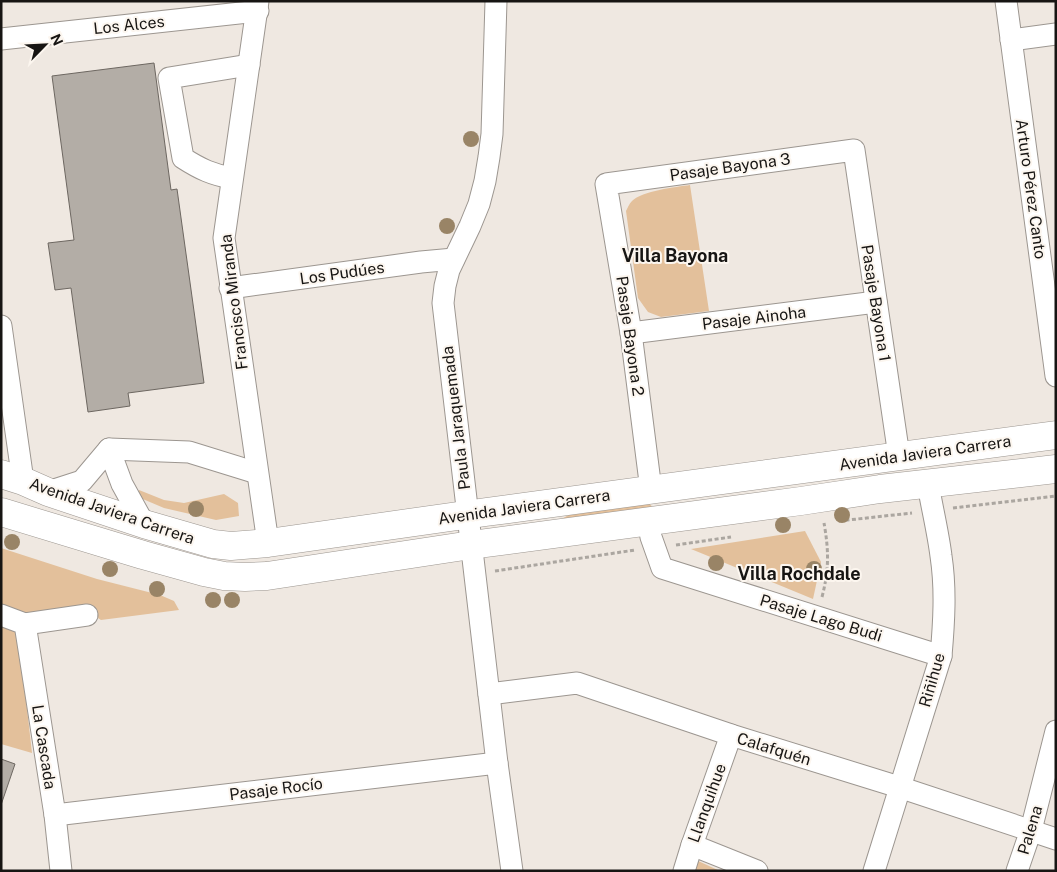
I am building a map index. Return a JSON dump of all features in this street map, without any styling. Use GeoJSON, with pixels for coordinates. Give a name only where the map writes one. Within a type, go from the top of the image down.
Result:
{"type":"FeatureCollection","features":[{"type":"Feature","properties":{"kind":"main road","name":"Avenida Javiera Carrera"},"geometry":{"type":"LineString","coordinates":[[12,477],[48,492],[144,524],[213,544],[231,546],[268,543],[468,514],[1056,435]]}},
{"type":"Feature","properties":{"kind":"main road"},"geometry":{"type":"LineString","coordinates":[[1048,470],[1056,446]]}},
{"type":"Feature","properties":{"kind":"main road"},"geometry":{"type":"LineString","coordinates":[[880,489],[899,456]]}},
{"type":"Feature","properties":{"kind":"main road","name":"Avenida Javiera Carrera"},"geometry":{"type":"LineString","coordinates":[[1,512],[204,572],[224,576],[246,577],[288,574],[471,544],[880,489],[1048,470]]}},
{"type":"Feature","properties":{"kind":"main road"},"geometry":{"type":"LineString","coordinates":[[651,490],[684,516]]}},
{"type":"Feature","properties":{"kind":"main road"},"geometry":{"type":"LineString","coordinates":[[1,507],[19,497],[33,493],[48,492]]}},
{"type":"Feature","properties":{"kind":"main road"},"geometry":{"type":"LineString","coordinates":[[268,543],[288,574]]}},
{"type":"Feature","properties":{"kind":"street","name":"Paula Jaraquemada"},"geometry":{"type":"LineString","coordinates":[[496,1],[492,134],[489,157],[479,204],[454,259],[445,286],[443,303],[497,763],[512,871]]}},
{"type":"Feature","properties":{"kind":"street","name":"Arturo Pérez Canto"},"geometry":{"type":"LineString","coordinates":[[1006,1],[1056,376]]}},
{"type":"Feature","properties":{"kind":"street","name":"Los Alces"},"geometry":{"type":"LineString","coordinates":[[1,39],[258,6]]}},
{"type":"Feature","properties":{"kind":"street","name":"Francisco Miranda"},"geometry":{"type":"LineString","coordinates":[[258,6],[224,238],[268,543]]}},
{"type":"Feature","properties":{"kind":"street"},"geometry":{"type":"LineString","coordinates":[[1011,40],[1056,34]]}},
{"type":"Feature","properties":{"kind":"street"},"geometry":{"type":"LineString","coordinates":[[232,178],[208,172],[183,158],[169,78],[249,65]]}},
{"type":"Feature","properties":{"kind":"street","name":"Pasaje Bayona 3"},"geometry":{"type":"LineString","coordinates":[[606,184],[854,150]]}},
{"type":"Feature","properties":{"kind":"street","name":"Pasaje Bayona 1"},"geometry":{"type":"LineString","coordinates":[[854,150],[899,456]]}},
{"type":"Feature","properties":{"kind":"street","name":"Pasaje Bayona 2"},"geometry":{"type":"LineString","coordinates":[[606,184],[631,333],[651,490]]}},
{"type":"Feature","properties":{"kind":"street","name":"Los Pudúes"},"geometry":{"type":"LineString","coordinates":[[230,288],[454,259]]}},
{"type":"Feature","properties":{"kind":"street","name":"Pasaje Ainoha"},"geometry":{"type":"LineString","coordinates":[[631,333],[876,302]]}},
{"type":"Feature","properties":{"kind":"street"},"geometry":{"type":"LineString","coordinates":[[1,326],[12,477]]}},
{"type":"Feature","properties":{"kind":"street"},"geometry":{"type":"LineString","coordinates":[[109,449],[189,452],[257,473]]}},
{"type":"Feature","properties":{"kind":"street"},"geometry":{"type":"LineString","coordinates":[[48,492],[82,481],[109,449]]}},
{"type":"Feature","properties":{"kind":"street"},"geometry":{"type":"LineString","coordinates":[[109,449],[122,484],[144,524]]}},
{"type":"Feature","properties":{"kind":"street","name":"Riñihue"},"geometry":{"type":"LineString","coordinates":[[874,871],[941,656],[944,589],[941,556],[928,484]]}},
{"type":"Feature","properties":{"kind":"street","name":"Pasaje Lago Budi"},"geometry":{"type":"LineString","coordinates":[[648,521],[662,568],[941,656]]}},
{"type":"Feature","properties":{"kind":"street"},"geometry":{"type":"LineString","coordinates":[[1,615],[25,624],[88,615]]}},
{"type":"Feature","properties":{"kind":"street","name":"La Cascada"},"geometry":{"type":"LineString","coordinates":[[25,624],[55,815],[61,871]]}},
{"type":"Feature","properties":{"kind":"street","name":"Calafquén"},"geometry":{"type":"LineString","coordinates":[[489,694],[577,684],[731,736],[899,787],[1056,839]]}},
{"type":"Feature","properties":{"kind":"street","name":"Palena"},"geometry":{"type":"LineString","coordinates":[[1017,871],[1031,830],[1056,731]]}},
{"type":"Feature","properties":{"kind":"street","name":"Llanquihue"},"geometry":{"type":"LineString","coordinates":[[684,871],[731,736]]}},
{"type":"Feature","properties":{"kind":"street","name":"Pasaje Rocío"},"geometry":{"type":"LineString","coordinates":[[55,815],[497,763]]}},
{"type":"Feature","properties":{"kind":"street"},"geometry":{"type":"LineString","coordinates":[[692,845],[757,871]]}},
{"type":"Feature","properties":{"kind":"path"},"geometry":{"type":"LineString","coordinates":[[834,522],[1056,496]]}},
{"type":"Feature","properties":{"kind":"path"},"geometry":{"type":"LineString","coordinates":[[816,616],[822,600],[828,564],[824,523]]}},
{"type":"Feature","properties":{"kind":"path"},"geometry":{"type":"LineString","coordinates":[[475,574],[739,535]]}},
{"type":"Feature","properties":{"kind":"shaded area"},"geometry":{"type":"Polygon","coordinates":[[[690,185],[709,311],[661,317],[648,312],[638,298],[626,211],[632,201],[643,195],[690,185]]]}},
{"type":"Feature","properties":{"kind":"shaded area"},"geometry":{"type":"Polygon","coordinates":[[[139,490],[164,500],[184,503],[224,494],[238,503],[239,516],[216,520],[164,508],[138,497],[139,490]]]}},
{"type":"Feature","properties":{"kind":"shaded area"},"geometry":{"type":"Polygon","coordinates":[[[645,499],[657,512],[548,526],[582,508],[645,499]]]}},
{"type":"Feature","properties":{"kind":"shaded area"},"geometry":{"type":"Polygon","coordinates":[[[805,531],[821,562],[813,599],[691,549],[805,531]]]}},
{"type":"Feature","properties":{"kind":"shaded area"},"geometry":{"type":"Polygon","coordinates":[[[1,548],[97,579],[160,595],[174,601],[179,610],[101,620],[84,609],[25,618],[1,609],[1,548]]]}},
{"type":"Feature","properties":{"kind":"shaded area"},"geometry":{"type":"Polygon","coordinates":[[[1,623],[18,629],[32,753],[1,744],[1,623]]]}},
{"type":"Feature","properties":{"kind":"shaded area"},"geometry":{"type":"Polygon","coordinates":[[[696,860],[720,871],[692,871],[696,860]]]}},
{"type":"Feature","properties":{"kind":"building"},"geometry":{"type":"Polygon","coordinates":[[[154,63],[171,190],[177,189],[204,383],[128,393],[130,406],[88,412],[71,288],[55,290],[48,243],[74,240],[52,76],[154,63]]]}},
{"type":"Feature","properties":{"kind":"building"},"geometry":{"type":"Polygon","coordinates":[[[1,759],[15,764],[1,805],[1,759]]]}},
{"type":"Feature","properties":{"kind":"district","name":"Villa Bayona"},"geometry":{"type":"Point","coordinates":[675,255]}},
{"type":"Feature","properties":{"kind":"district","name":"Villa Rochdale"},"geometry":{"type":"Point","coordinates":[799,573]}}]}
